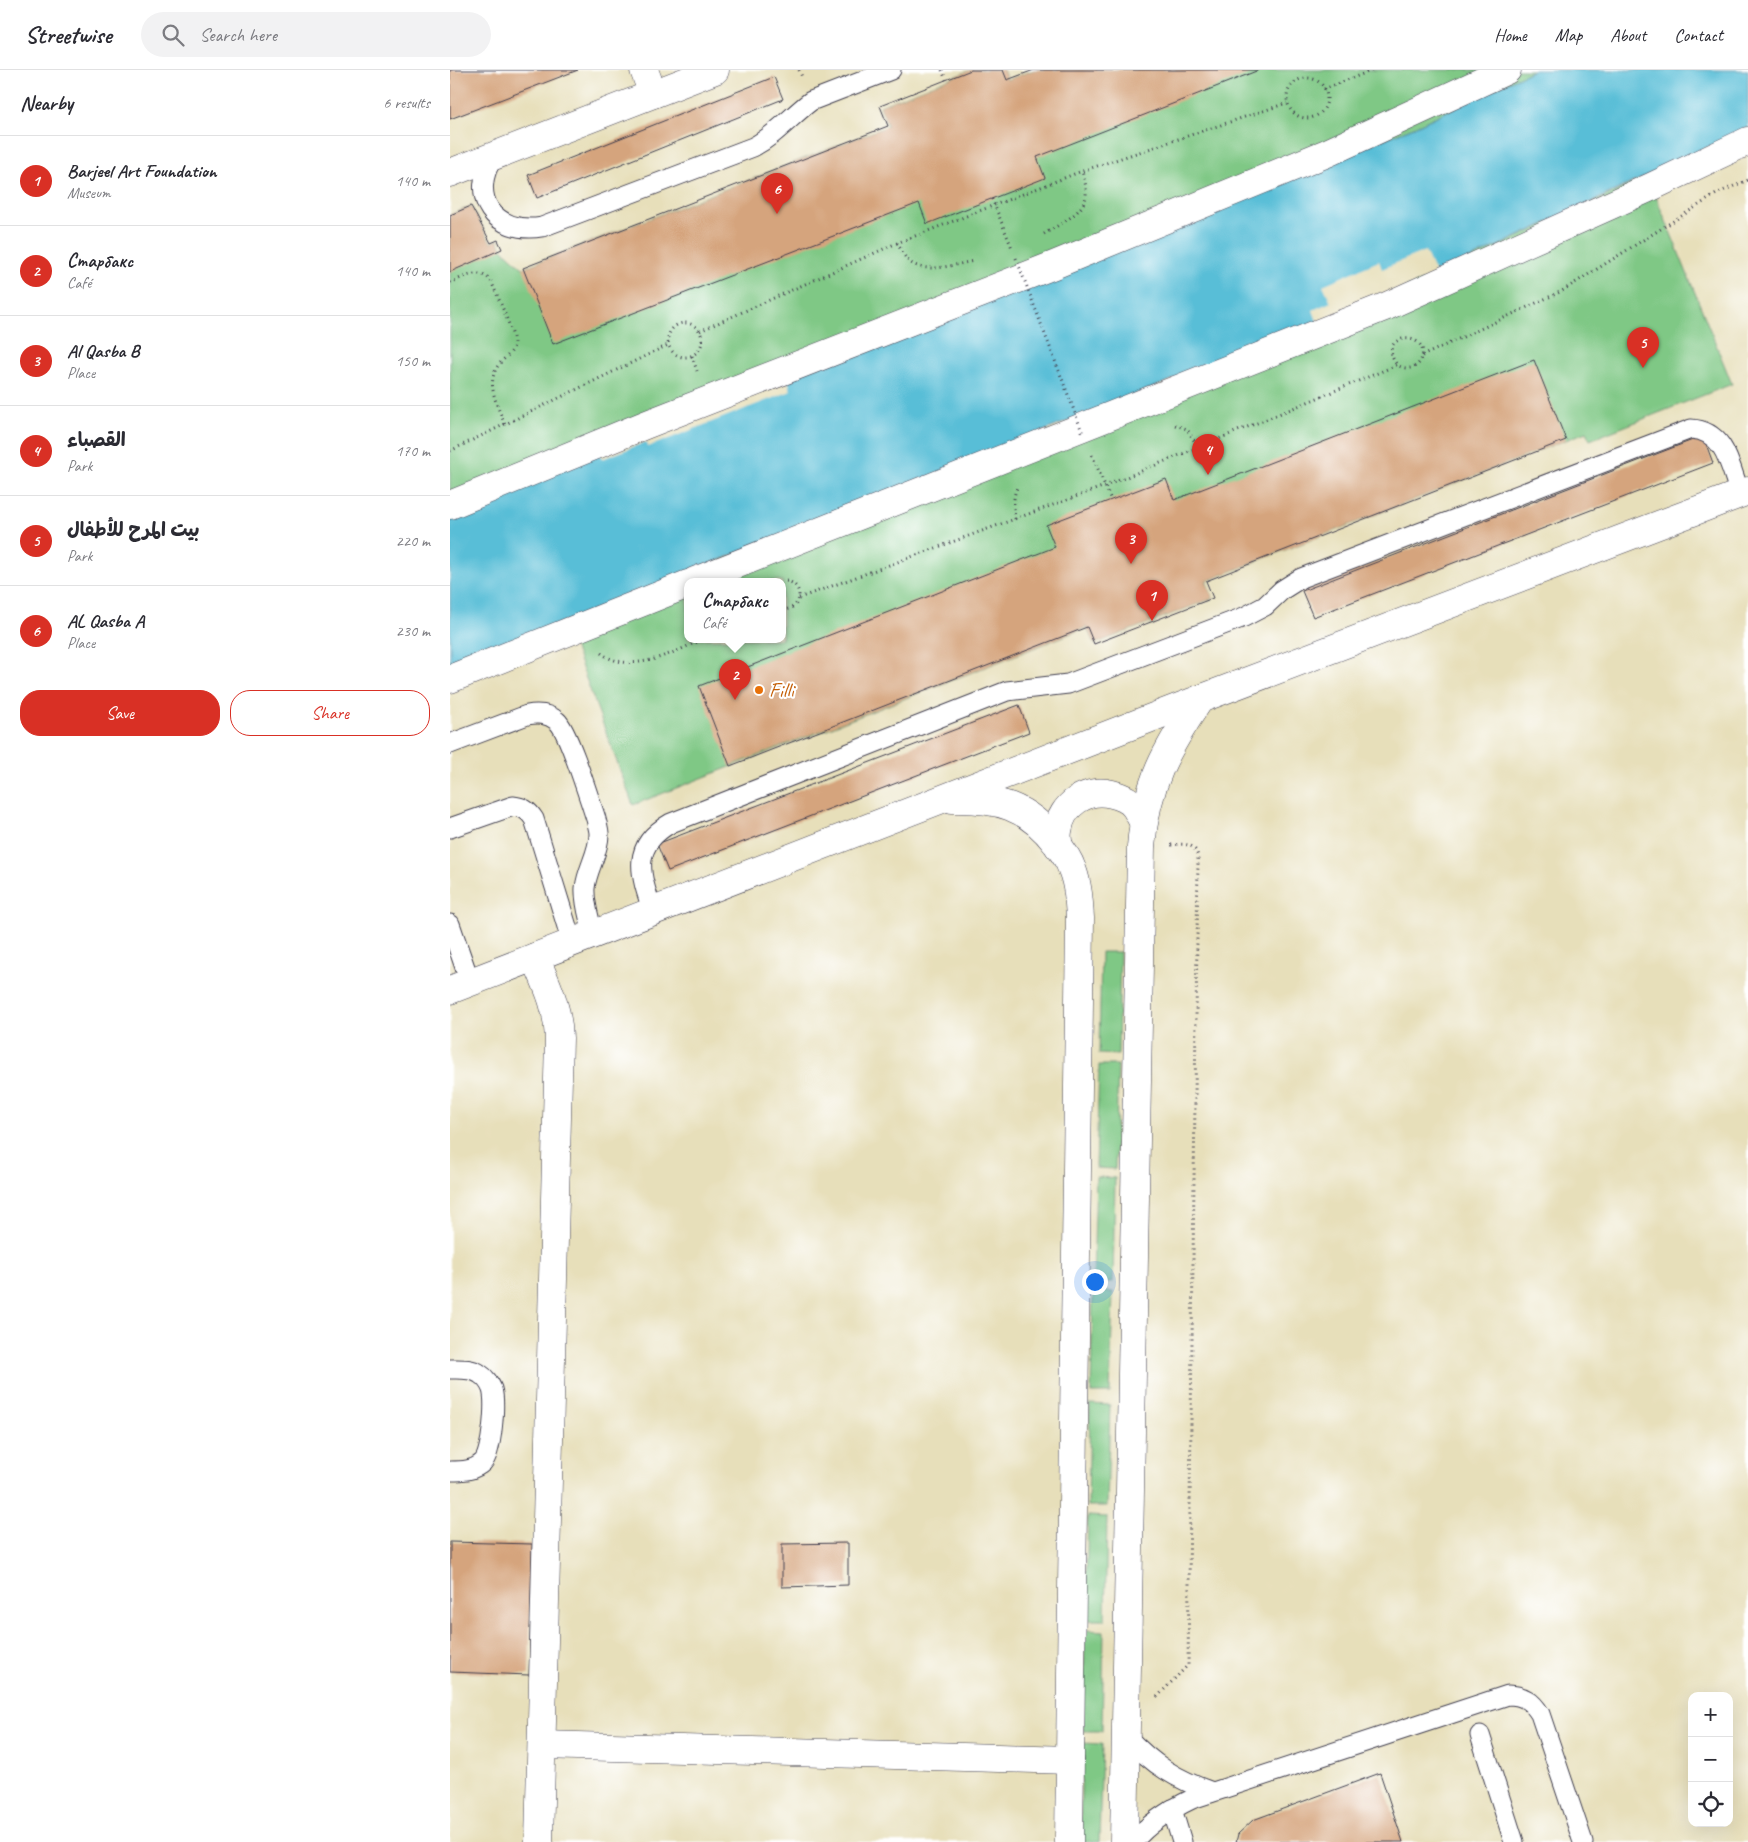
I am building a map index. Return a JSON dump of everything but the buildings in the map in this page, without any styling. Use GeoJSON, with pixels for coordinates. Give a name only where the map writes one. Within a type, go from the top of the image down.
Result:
{"type":"FeatureCollection","features":[{"type":"Feature","properties":{"kind":"street"},"geometry":{"type":"LineString","coordinates":[[450,173],[494,156],[649,82],[715,70]]}},
{"type":"Feature","properties":{"kind":"street"},"geometry":{"type":"LineString","coordinates":[[450,505],[645,425],[1054,265],[1327,153],[1507,70]]}},
{"type":"Feature","properties":{"kind":"street"},"geometry":{"type":"LineString","coordinates":[[703,578],[1387,306],[1643,191],[1748,141]]}},
{"type":"Feature","properties":{"kind":"street"},"geometry":{"type":"LineString","coordinates":[[460,986],[1200,699],[1744,492]]}},
{"type":"Feature","properties":{"kind":"street"},"geometry":{"type":"LineString","coordinates":[[450,679],[684,586]]}},
{"type":"Feature","properties":{"kind":"street"},"geometry":{"type":"LineString","coordinates":[[1124,1842],[1142,834],[1148,796],[1156,774],[1180,729],[1200,699]]}},
{"type":"Feature","properties":{"kind":"street"},"geometry":{"type":"LineString","coordinates":[[1059,846],[1058,831],[1062,817],[1072,802],[1087,794],[1104,792],[1120,796],[1134,806],[1142,834]]}},
{"type":"Feature","properties":{"kind":"street"},"geometry":{"type":"LineString","coordinates":[[938,800],[975,799],[1000,802],[1023,812],[1044,827],[1059,846],[1072,868],[1078,893],[1080,918],[1069,1842]]}},
{"type":"Feature","properties":{"kind":"street"},"geometry":{"type":"LineString","coordinates":[[535,957],[554,1004],[558,1020],[539,1842]]}},
{"type":"Feature","properties":{"kind":"street"},"geometry":{"type":"LineString","coordinates":[[542,1745],[1070,1760]]}},
{"type":"Feature","properties":{"kind":"lane"},"geometry":{"type":"LineString","coordinates":[[494,156],[487,167],[484,179],[485,198],[494,215],[516,228],[542,227],[753,147],[773,134],[811,101],[890,70]]}},
{"type":"Feature","properties":{"kind":"lane"},"geometry":{"type":"LineString","coordinates":[[653,912],[642,882],[641,858],[651,837],[671,823],[1007,691],[1068,684],[1244,617],[1265,606],[1292,582],[1310,574],[1691,429],[1702,429],[1719,441],[1744,492]]}},
{"type":"Feature","properties":{"kind":"lane"},"geometry":{"type":"LineString","coordinates":[[450,744],[527,715],[539,713],[550,716],[563,728],[596,819],[599,834],[598,846],[587,876],[583,939]]}},
{"type":"Feature","properties":{"kind":"lane"},"geometry":{"type":"LineString","coordinates":[[450,828],[513,806],[522,807],[529,812],[534,819],[583,939]]}},
{"type":"Feature","properties":{"kind":"lane"},"geometry":{"type":"LineString","coordinates":[[450,924],[460,986]]}},
{"type":"Feature","properties":{"kind":"lane"},"geometry":{"type":"LineString","coordinates":[[450,1369],[471,1370],[480,1374],[492,1389],[493,1399],[490,1447],[487,1455],[476,1467],[468,1470],[450,1471]]}},
{"type":"Feature","properties":{"kind":"lane"},"geometry":{"type":"LineString","coordinates":[[1133,1842],[1154,1821],[1192,1799],[1498,1697],[1518,1695],[1535,1705],[1540,1714],[1583,1842]]}},
{"type":"Feature","properties":{"kind":"lane"},"geometry":{"type":"LineString","coordinates":[[1480,1735],[1514,1842]]}},
{"type":"Feature","properties":{"kind":"lane"},"geometry":{"type":"LineString","coordinates":[[1126,1736],[1141,1752],[1174,1776],[1212,1792]]}},
{"type":"Feature","properties":{"kind":"lane"},"geometry":{"type":"LineString","coordinates":[[1172,1809],[1182,1842]]}},
{"type":"Feature","properties":{"kind":"path"},"geometry":{"type":"LineString","coordinates":[[942,70],[946,80]]}},
{"type":"Feature","properties":{"kind":"path"},"geometry":{"type":"LineString","coordinates":[[1324,89],[1373,70]]}},
{"type":"Feature","properties":{"kind":"path"},"geometry":{"type":"LineString","coordinates":[[1303,78],[1319,82],[1324,89],[1326,96],[1325,105],[1314,116],[1305,117],[1297,115],[1287,103],[1290,87],[1296,81],[1303,78]]}},
{"type":"Feature","properties":{"kind":"path"},"geometry":{"type":"LineString","coordinates":[[700,332],[897,244],[1082,171],[1287,103]]}},
{"type":"Feature","properties":{"kind":"path"},"geometry":{"type":"LineString","coordinates":[[1040,237],[1084,204],[1086,193],[1082,171]]}},
{"type":"Feature","properties":{"kind":"path"},"geometry":{"type":"LineString","coordinates":[[1422,356],[1562,291],[1718,193],[1748,180]]}},
{"type":"Feature","properties":{"kind":"path"},"geometry":{"type":"LineString","coordinates":[[992,199],[1011,246]]}},
{"type":"Feature","properties":{"kind":"path"},"geometry":{"type":"LineString","coordinates":[[897,244],[909,262],[924,267],[937,267],[982,260]]}},
{"type":"Feature","properties":{"kind":"path"},"geometry":{"type":"LineString","coordinates":[[1016,258],[1084,434]]}},
{"type":"Feature","properties":{"kind":"path"},"geometry":{"type":"LineString","coordinates":[[450,284],[475,273],[481,273],[487,277],[491,282],[514,338],[513,349],[496,368],[492,384],[493,393],[505,426]]}},
{"type":"Feature","properties":{"kind":"path"},"geometry":{"type":"LineString","coordinates":[[687,323],[695,326],[702,338],[698,352],[684,358],[672,351],[668,345],[668,336],[678,324],[687,323]]}},
{"type":"Feature","properties":{"kind":"path"},"geometry":{"type":"LineString","coordinates":[[1400,338],[1409,338],[1416,341],[1421,348],[1422,356],[1419,364],[1412,368],[1404,369],[1396,365],[1392,359],[1391,351],[1394,343],[1400,338]]}},
{"type":"Feature","properties":{"kind":"path"},"geometry":{"type":"LineString","coordinates":[[450,451],[505,426],[668,345]]}},
{"type":"Feature","properties":{"kind":"path"},"geometry":{"type":"LineString","coordinates":[[786,610],[790,610],[796,605],[800,598],[1105,486],[1396,365]]}},
{"type":"Feature","properties":{"kind":"path"},"geometry":{"type":"LineString","coordinates":[[1098,468],[1111,500]]}},
{"type":"Feature","properties":{"kind":"path"},"geometry":{"type":"LineString","coordinates":[[786,581],[794,584],[800,598]]}},
{"type":"Feature","properties":{"kind":"path"},"geometry":{"type":"LineString","coordinates":[[1142,834],[1190,845],[1196,849],[1198,857],[1188,1665],[1153,1702]]}},
{"type":"Feature","properties":{"kind":"green space"},"geometry":{"type":"Polygon","coordinates":[[[971,70],[1003,70],[1007,80],[1034,70],[1534,70],[1414,127],[450,512],[450,215],[471,206],[491,243],[498,240],[502,249],[523,268],[888,126],[880,106],[971,70]]]}},
{"type":"Feature","properties":{"kind":"green space"},"geometry":{"type":"Polygon","coordinates":[[[1648,177],[1732,384],[1590,440],[1586,432],[1206,581],[1213,598],[1094,644],[1087,627],[633,805],[565,622],[1203,372],[1436,275],[1648,177]]]}},
{"type":"Feature","properties":{"kind":"green space"},"geometry":{"type":"Polygon","coordinates":[[[1101,952],[1120,952],[1118,1055],[1099,1054],[1101,952]]]}},
{"type":"Feature","properties":{"kind":"green space"},"geometry":{"type":"Polygon","coordinates":[[[1099,1065],[1118,1065],[1115,1169],[1096,1168],[1099,1065]]]}},
{"type":"Feature","properties":{"kind":"green space"},"geometry":{"type":"Polygon","coordinates":[[[1096,1177],[1115,1178],[1113,1282],[1093,1281],[1096,1177]]]}},
{"type":"Feature","properties":{"kind":"green space"},"geometry":{"type":"Polygon","coordinates":[[[1093,1291],[1113,1292],[1110,1393],[1091,1393],[1093,1291]]]}},
{"type":"Feature","properties":{"kind":"green space"},"geometry":{"type":"Polygon","coordinates":[[[1090,1404],[1110,1405],[1107,1506],[1088,1506],[1090,1404]]]}},
{"type":"Feature","properties":{"kind":"green space"},"geometry":{"type":"Polygon","coordinates":[[[1088,1516],[1107,1517],[1105,1620],[1085,1620],[1088,1516]]]}},
{"type":"Feature","properties":{"kind":"green space"},"geometry":{"type":"Polygon","coordinates":[[[1085,1630],[1104,1631],[1102,1731],[1083,1731],[1085,1630]]]}},
{"type":"Feature","properties":{"kind":"green space"},"geometry":{"type":"Polygon","coordinates":[[[1082,1743],[1102,1744],[1099,1842],[1080,1842],[1082,1743]]]}},
{"type":"Feature","properties":{"kind":"water"},"geometry":{"type":"Polygon","coordinates":[[[1534,70],[1748,70],[1748,128],[1436,275],[450,667],[450,512],[1414,127],[1534,70]]]}},
{"type":"Feature","properties":{"kind":"pier"},"geometry":{"type":"Polygon","coordinates":[[[1425,251],[1436,275],[1318,324],[1313,310],[1331,302],[1323,285],[1379,261],[1382,269],[1425,251]]]}},
{"type":"Feature","properties":{"kind":"pier"},"geometry":{"type":"Polygon","coordinates":[[[788,380],[791,391],[648,447],[646,442],[602,459],[600,453],[788,380]]]}},
{"type":"Feature","properties":{"kind":"place","name":"AL Qasba A"},"geometry":{"type":"Point","coordinates":[777,214]}},
{"type":"Feature","properties":{"kind":"place","name":"بيت المرح للأطفال"},"geometry":{"type":"Point","coordinates":[1643,368]}},
{"type":"Feature","properties":{"kind":"place","name":"القصباء"},"geometry":{"type":"Point","coordinates":[1208,475]}},
{"type":"Feature","properties":{"kind":"place","name":"Al Qasba B"},"geometry":{"type":"Point","coordinates":[1131,564]}},
{"type":"Feature","properties":{"kind":"place","name":"Barjeel Art Foundation"},"geometry":{"type":"Point","coordinates":[1152,621]}},
{"type":"Feature","properties":{"kind":"place","name":"Filli"},"geometry":{"type":"Point","coordinates":[759,690]}},
{"type":"Feature","properties":{"kind":"place","name":"Старбакс"},"geometry":{"type":"Point","coordinates":[735,700]}}]}
